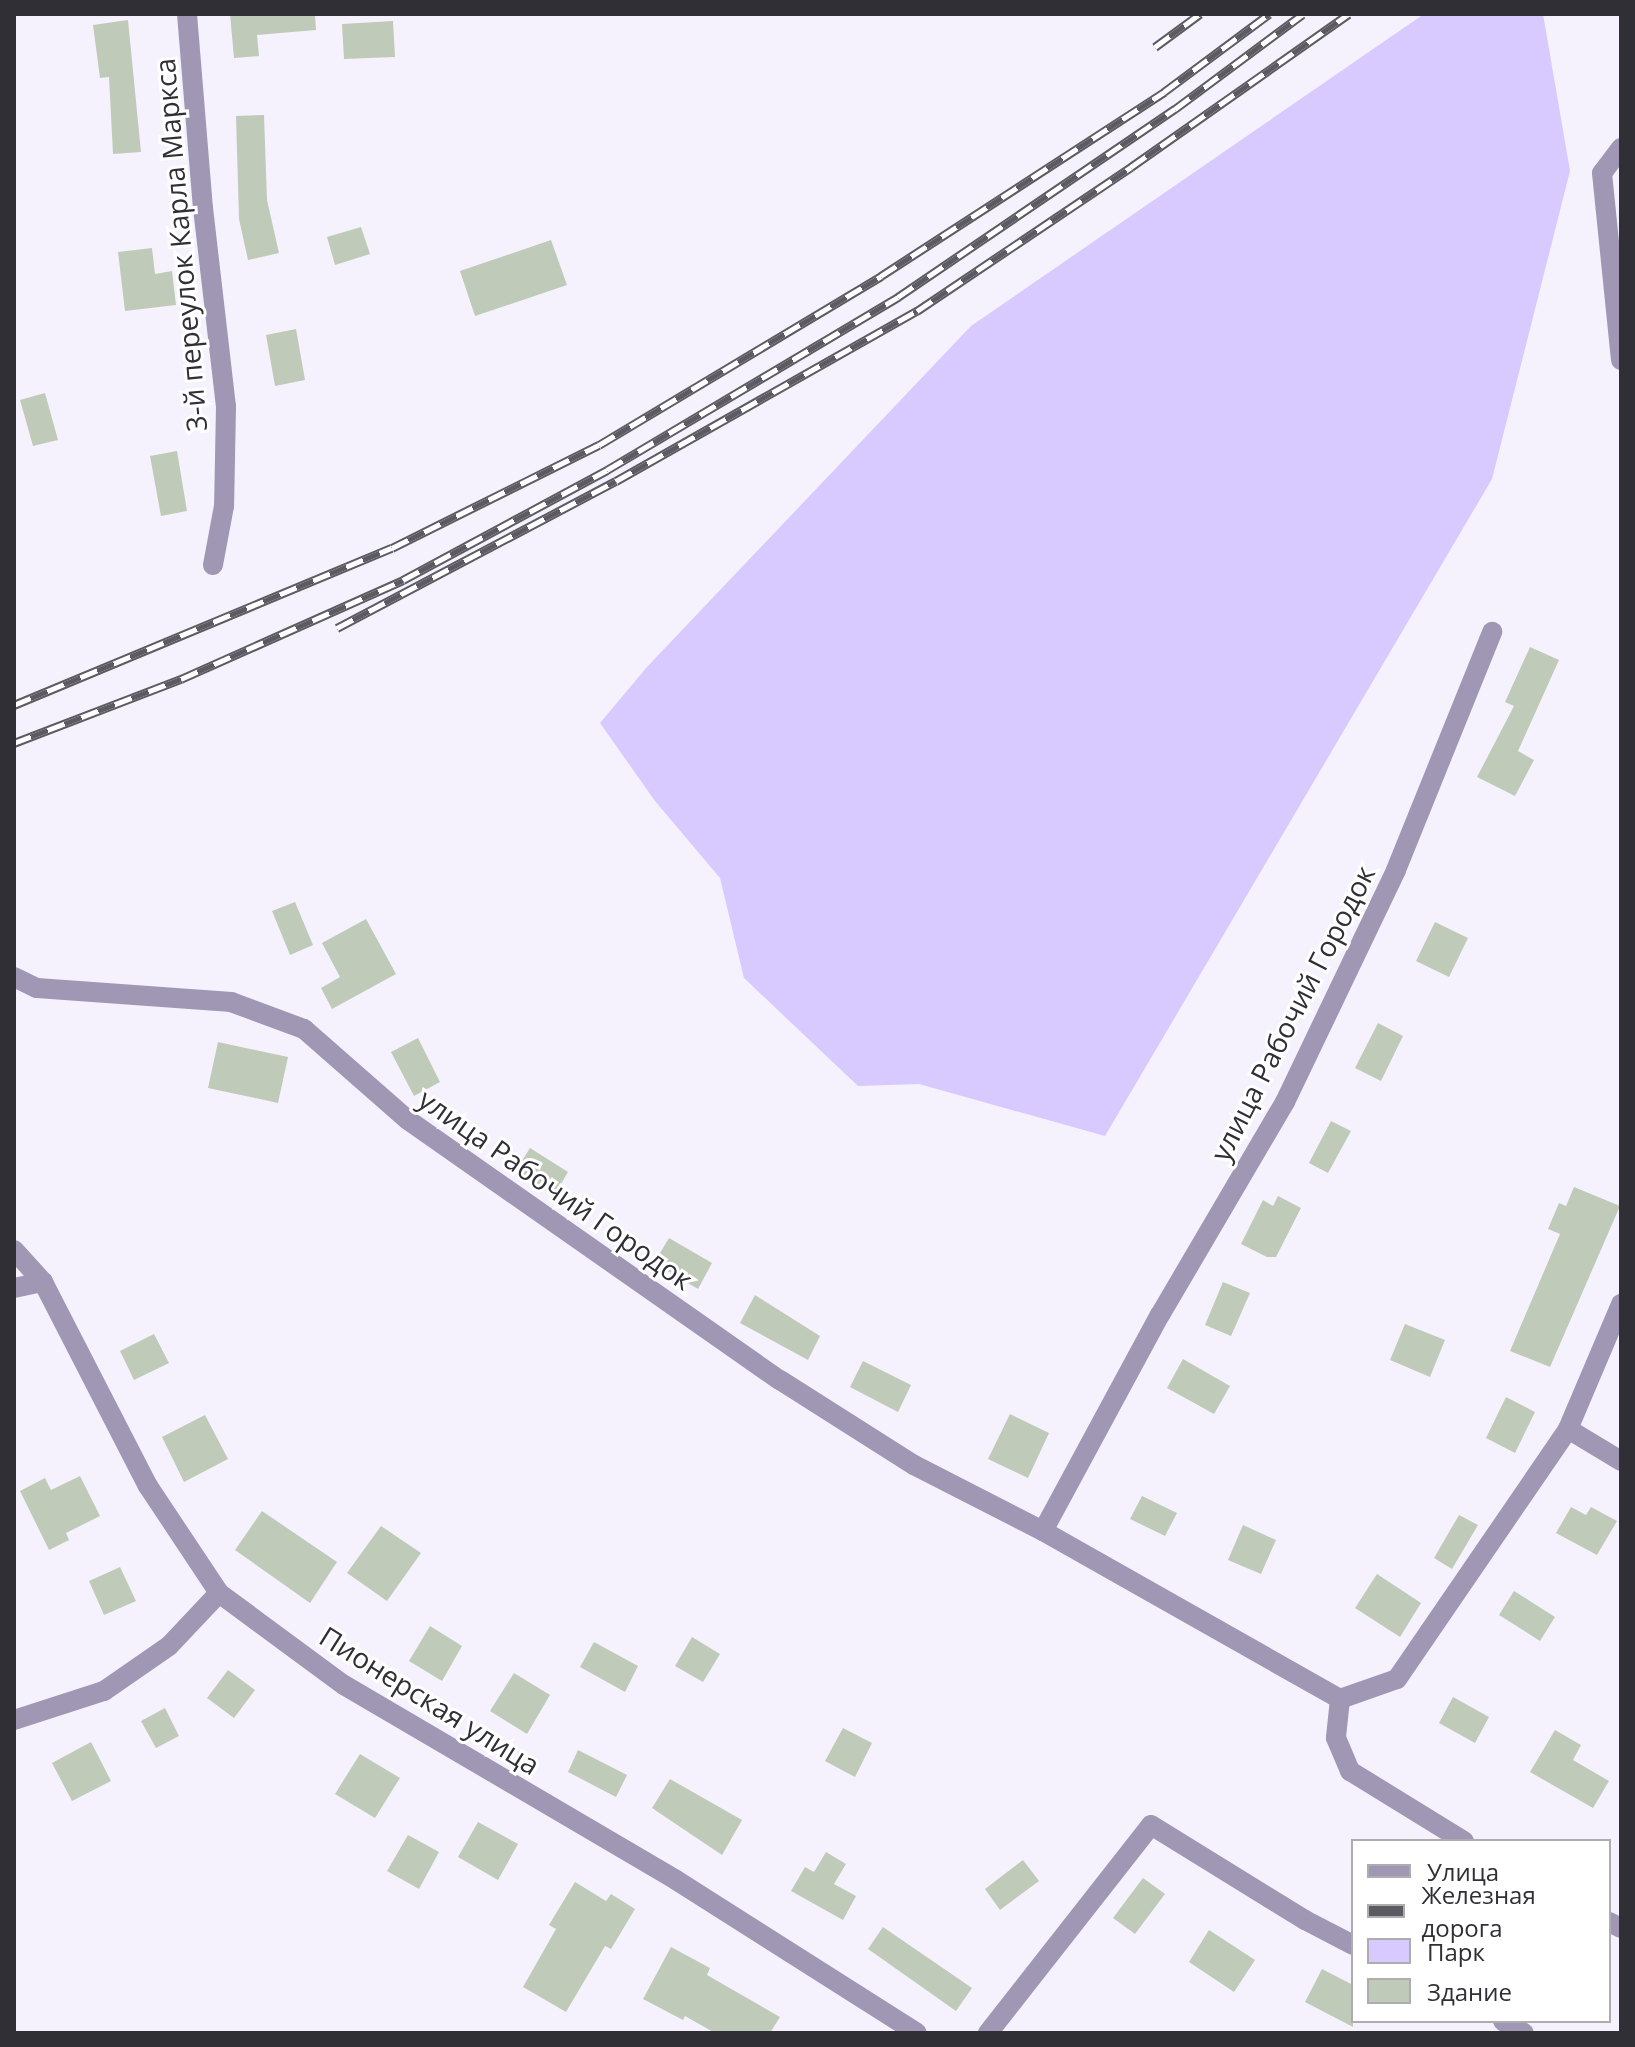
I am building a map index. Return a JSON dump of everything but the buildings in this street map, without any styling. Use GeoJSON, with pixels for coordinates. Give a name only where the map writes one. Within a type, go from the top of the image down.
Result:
{"type":"FeatureCollection","features":[{"type":"Feature","properties":{"kind":"street","name":"3-й переулок Карла Маркса"},"geometry":{"type":"LineString","coordinates":[[187,14],[203,208],[226,406],[224,506],[213,565]]}},
{"type":"Feature","properties":{"kind":"street"},"geometry":{"type":"LineString","coordinates":[[1621,148],[1602,173],[1621,360]]}},
{"type":"Feature","properties":{"kind":"street","name":"улица Рабочий Городок"},"geometry":{"type":"LineString","coordinates":[[1043,1531],[1160,1315],[1285,1102],[1396,870],[1492,632]]}},
{"type":"Feature","properties":{"kind":"street","name":"улица Рабочий Городок"},"geometry":{"type":"LineString","coordinates":[[14,977],[37,988],[231,1002],[304,1029],[408,1120],[780,1380],[914,1465],[1043,1531],[1340,1699]]}},
{"type":"Feature","properties":{"kind":"street","name":"Пионерская улица"},"geometry":{"type":"LineString","coordinates":[[14,1250],[43,1282],[148,1486],[219,1593],[344,1685],[676,1880],[917,2033]]}},
{"type":"Feature","properties":{"kind":"street"},"geometry":{"type":"LineString","coordinates":[[14,1288],[43,1282]]}},
{"type":"Feature","properties":{"kind":"street"},"geometry":{"type":"LineString","coordinates":[[1461,1839],[1350,1771],[1336,1738],[1340,1699],[1397,1679],[1568,1429],[1621,1304]]}},
{"type":"Feature","properties":{"kind":"street"},"geometry":{"type":"LineString","coordinates":[[1568,1429],[1621,1461]]}},
{"type":"Feature","properties":{"kind":"street"},"geometry":{"type":"LineString","coordinates":[[14,1720],[104,1691],[169,1646],[219,1593]]}},
{"type":"Feature","properties":{"kind":"street"},"geometry":{"type":"LineString","coordinates":[[988,2033],[1151,1825],[1305,1920],[1351,1944]]}},
{"type":"Feature","properties":{"kind":"street"},"geometry":{"type":"LineString","coordinates":[[1506,2023],[1524,2033]]}},
{"type":"Feature","properties":{"kind":"green space"},"geometry":{"type":"Polygon","coordinates":[[[1424,14],[1543,14],[1570,171],[1492,479],[1105,1136],[919,1084],[858,1086],[744,978],[720,878],[655,801],[600,723],[647,667],[971,326],[1424,14]]]}},
{"type":"Feature","properties":{"kind":"railway"},"geometry":{"type":"LineString","coordinates":[[1155,47],[1200,14]]}},
{"type":"Feature","properties":{"kind":"railway"},"geometry":{"type":"LineString","coordinates":[[14,705],[392,548],[599,445],[881,276],[1164,92],[1269,14]]}},
{"type":"Feature","properties":{"kind":"railway"},"geometry":{"type":"LineString","coordinates":[[14,743],[181,679],[403,580],[607,470],[898,297],[1175,109],[1303,14]]}},
{"type":"Feature","properties":{"kind":"railway"},"geometry":{"type":"LineString","coordinates":[[337,628],[616,481],[917,311],[1131,167],[1349,14]]}}]}
